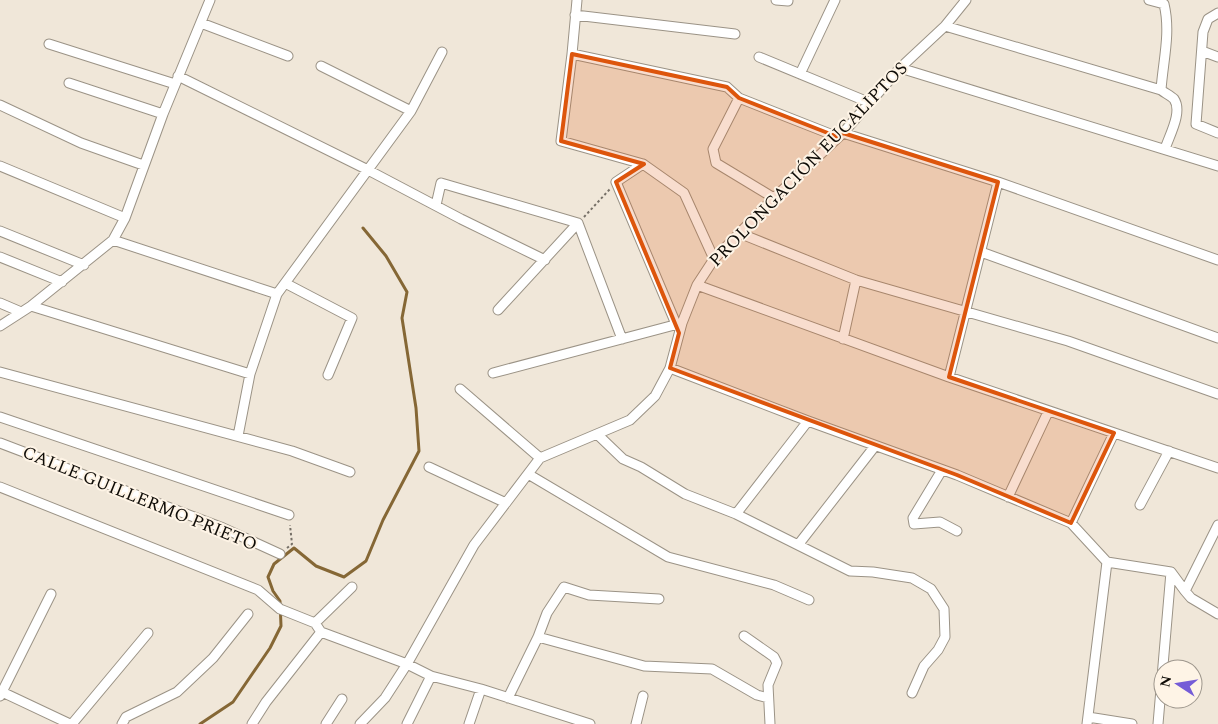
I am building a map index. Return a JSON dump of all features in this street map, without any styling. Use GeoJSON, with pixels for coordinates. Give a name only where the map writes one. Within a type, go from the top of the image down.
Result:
{"type":"FeatureCollection","features":[{"type":"Feature","properties":{"kind":"street"},"geometry":{"type":"LineString","coordinates":[[0,326],[31,306],[113,240],[125,218],[143,164],[210,0]]}},
{"type":"Feature","properties":{"kind":"street"},"geometry":{"type":"LineString","coordinates":[[577,0],[562,140],[643,164],[684,193],[714,260]]}},
{"type":"Feature","properties":{"kind":"street"},"geometry":{"type":"LineString","coordinates":[[776,0],[788,1]]}},
{"type":"Feature","properties":{"kind":"street"},"geometry":{"type":"LineString","coordinates":[[800,74],[835,0]]}},
{"type":"Feature","properties":{"kind":"street","name":"PROLONGACIÓN EUCALIPTOS"},"geometry":{"type":"LineString","coordinates":[[540,458],[630,420],[655,396],[670,368],[679,324],[697,285],[714,260],[774,198],[840,135],[900,68],[945,26],[966,0]]}},
{"type":"Feature","properties":{"kind":"street"},"geometry":{"type":"LineString","coordinates":[[1149,0],[1164,4],[1167,15],[1167,46],[1162,68],[1161,90]]}},
{"type":"Feature","properties":{"kind":"street"},"geometry":{"type":"LineString","coordinates":[[1218,13],[1208,19],[1203,32],[1196,124],[1218,133]]}},
{"type":"Feature","properties":{"kind":"street"},"geometry":{"type":"LineString","coordinates":[[575,15],[735,34]]}},
{"type":"Feature","properties":{"kind":"street"},"geometry":{"type":"LineString","coordinates":[[202,23],[288,56]]}},
{"type":"Feature","properties":{"kind":"street"},"geometry":{"type":"LineString","coordinates":[[945,26],[1161,90],[1173,99],[1177,107],[1176,118],[1165,149]]}},
{"type":"Feature","properties":{"kind":"street"},"geometry":{"type":"LineString","coordinates":[[49,44],[177,80],[368,170],[545,260]]}},
{"type":"Feature","properties":{"kind":"street"},"geometry":{"type":"LineString","coordinates":[[1202,51],[1218,57]]}},
{"type":"Feature","properties":{"kind":"street"},"geometry":{"type":"LineString","coordinates":[[238,436],[250,374],[277,294],[411,111],[442,52]]}},
{"type":"Feature","properties":{"kind":"street"},"geometry":{"type":"LineString","coordinates":[[572,54],[727,87],[739,98],[840,135],[998,182],[1218,260]]}},
{"type":"Feature","properties":{"kind":"street"},"geometry":{"type":"LineString","coordinates":[[759,57],[868,102]]}},
{"type":"Feature","properties":{"kind":"street"},"geometry":{"type":"LineString","coordinates":[[321,66],[411,111]]}},
{"type":"Feature","properties":{"kind":"street"},"geometry":{"type":"LineString","coordinates":[[900,68],[1218,166]]}},
{"type":"Feature","properties":{"kind":"street"},"geometry":{"type":"LineString","coordinates":[[69,83],[163,114]]}},
{"type":"Feature","properties":{"kind":"street"},"geometry":{"type":"LineString","coordinates":[[739,98],[713,149],[716,163],[774,198]]}},
{"type":"Feature","properties":{"kind":"street"},"geometry":{"type":"LineString","coordinates":[[0,105],[81,143],[143,164]]}},
{"type":"Feature","properties":{"kind":"street"},"geometry":{"type":"LineString","coordinates":[[493,373],[679,324],[616,182],[643,164]]}},
{"type":"Feature","properties":{"kind":"street"},"geometry":{"type":"LineString","coordinates":[[0,166],[125,218]]}},
{"type":"Feature","properties":{"kind":"street"},"geometry":{"type":"LineString","coordinates":[[949,377],[998,182]]}},
{"type":"Feature","properties":{"kind":"street"},"geometry":{"type":"LineString","coordinates":[[436,206],[441,183],[578,223]]}},
{"type":"Feature","properties":{"kind":"street"},"geometry":{"type":"LineString","coordinates":[[498,310],[578,223]]}},
{"type":"Feature","properties":{"kind":"street"},"geometry":{"type":"LineString","coordinates":[[578,223],[622,339]]}},
{"type":"Feature","properties":{"kind":"street"},"geometry":{"type":"LineString","coordinates":[[0,231],[84,265]]}},
{"type":"Feature","properties":{"kind":"street"},"geometry":{"type":"LineString","coordinates":[[739,233],[856,280],[1068,341],[1218,394]]}},
{"type":"Feature","properties":{"kind":"street"},"geometry":{"type":"LineString","coordinates":[[113,240],[277,294]]}},
{"type":"Feature","properties":{"kind":"street"},"geometry":{"type":"LineString","coordinates":[[981,252],[1218,338]]}},
{"type":"Feature","properties":{"kind":"street"},"geometry":{"type":"LineString","coordinates":[[0,257],[62,282]]}},
{"type":"Feature","properties":{"kind":"street"},"geometry":{"type":"LineString","coordinates":[[843,339],[856,280]]}},
{"type":"Feature","properties":{"kind":"street"},"geometry":{"type":"LineString","coordinates":[[285,283],[352,318],[328,375]]}},
{"type":"Feature","properties":{"kind":"street"},"geometry":{"type":"LineString","coordinates":[[697,285],[1048,412],[1218,468]]}},
{"type":"Feature","properties":{"kind":"street"},"geometry":{"type":"LineString","coordinates":[[0,303],[21,312]]}},
{"type":"Feature","properties":{"kind":"street"},"geometry":{"type":"LineString","coordinates":[[31,306],[250,374]]}},
{"type":"Feature","properties":{"kind":"street"},"geometry":{"type":"LineString","coordinates":[[670,368],[942,470],[1071,523],[1107,562],[1171,572],[1191,598],[1218,614]]}},
{"type":"Feature","properties":{"kind":"street"},"geometry":{"type":"LineString","coordinates":[[0,372],[292,451],[350,472]]}},
{"type":"Feature","properties":{"kind":"street"},"geometry":{"type":"LineString","coordinates":[[360,724],[385,698],[407,664],[474,545],[540,458],[460,388]]}},
{"type":"Feature","properties":{"kind":"street"},"geometry":{"type":"LineString","coordinates":[[1008,497],[1048,412]]}},
{"type":"Feature","properties":{"kind":"street"},"geometry":{"type":"LineString","coordinates":[[0,417],[289,515]]}},
{"type":"Feature","properties":{"kind":"street"},"geometry":{"type":"LineString","coordinates":[[736,514],[808,421]]}},
{"type":"Feature","properties":{"kind":"street"},"geometry":{"type":"LineString","coordinates":[[1071,523],[1114,433]]}},
{"type":"Feature","properties":{"kind":"street"},"geometry":{"type":"LineString","coordinates":[[597,434],[623,459],[641,467],[685,494],[736,514],[850,572],[872,572],[912,578],[932,589],[944,609],[945,637],[938,650],[924,666],[912,693]]}},
{"type":"Feature","properties":{"kind":"street","name":"CALLE GUILLERMO PRIETO"},"geometry":{"type":"LineString","coordinates":[[0,442],[223,528],[280,554]]}},
{"type":"Feature","properties":{"kind":"street"},"geometry":{"type":"LineString","coordinates":[[798,545],[875,446]]}},
{"type":"Feature","properties":{"kind":"street"},"geometry":{"type":"LineString","coordinates":[[1140,505],[1169,451]]}},
{"type":"Feature","properties":{"kind":"street"},"geometry":{"type":"LineString","coordinates":[[429,467],[506,503]]}},
{"type":"Feature","properties":{"kind":"street"},"geometry":{"type":"LineString","coordinates":[[942,470],[913,518],[914,524],[940,522],[957,531]]}},
{"type":"Feature","properties":{"kind":"street"},"geometry":{"type":"LineString","coordinates":[[528,474],[668,557],[774,585],[809,600]]}},
{"type":"Feature","properties":{"kind":"street"},"geometry":{"type":"LineString","coordinates":[[0,487],[258,590],[280,609],[315,623],[321,632],[407,664],[431,676],[481,689],[590,724]]}},
{"type":"Feature","properties":{"kind":"street"},"geometry":{"type":"LineString","coordinates":[[1185,591],[1217,531]]}},
{"type":"Feature","properties":{"kind":"street"},"geometry":{"type":"LineString","coordinates":[[1107,562],[1087,721],[1132,724]]}},
{"type":"Feature","properties":{"kind":"street"},"geometry":{"type":"LineString","coordinates":[[1158,724],[1171,572]]}},
{"type":"Feature","properties":{"kind":"street"},"geometry":{"type":"LineString","coordinates":[[315,623],[352,587]]}},
{"type":"Feature","properties":{"kind":"street"},"geometry":{"type":"LineString","coordinates":[[508,698],[538,637],[547,613],[564,587],[589,595],[659,599]]}},
{"type":"Feature","properties":{"kind":"street"},"geometry":{"type":"LineString","coordinates":[[51,594],[1,692],[71,724],[148,633]]}},
{"type":"Feature","properties":{"kind":"street"},"geometry":{"type":"LineString","coordinates":[[122,724],[126,718],[177,692],[214,658],[248,614]]}},
{"type":"Feature","properties":{"kind":"street"},"geometry":{"type":"LineString","coordinates":[[252,724],[266,702],[321,632]]}},
{"type":"Feature","properties":{"kind":"street"},"geometry":{"type":"LineString","coordinates":[[744,636],[774,657],[777,663],[768,685],[770,724]]}},
{"type":"Feature","properties":{"kind":"street"},"geometry":{"type":"LineString","coordinates":[[538,637],[644,666],[712,669],[757,695],[768,698]]}},
{"type":"Feature","properties":{"kind":"street"},"geometry":{"type":"LineString","coordinates":[[407,724],[431,676]]}},
{"type":"Feature","properties":{"kind":"street"},"geometry":{"type":"LineString","coordinates":[[469,724],[481,689]]}},
{"type":"Feature","properties":{"kind":"street"},"geometry":{"type":"LineString","coordinates":[[636,724],[643,696]]}},
{"type":"Feature","properties":{"kind":"street"},"geometry":{"type":"LineString","coordinates":[[326,724],[342,699]]}},
{"type":"Feature","properties":{"kind":"path"},"geometry":{"type":"LineString","coordinates":[[578,223],[616,182]]}},
{"type":"Feature","properties":{"kind":"path"},"geometry":{"type":"LineString","coordinates":[[280,554],[292,544],[289,515]]}},
{"type":"Feature","properties":{"kind":"highlighted area"},"geometry":{"type":"Polygon","coordinates":[[[572,54],[727,87],[739,98],[838,137],[843,133],[998,182],[949,377],[1114,433],[1071,523],[957,475],[670,368],[679,333],[616,182],[644,164],[561,141],[572,54]]]}},
{"type":"Feature","properties":{"kind":"waterway"},"geometry":{"type":"LineString","coordinates":[[200,724],[233,702],[270,648],[281,626],[280,601],[273,591],[268,577],[274,564],[294,548],[316,566],[344,577],[366,561],[383,520],[419,451],[416,408],[402,318],[407,292],[386,256],[363,228]]}}]}
